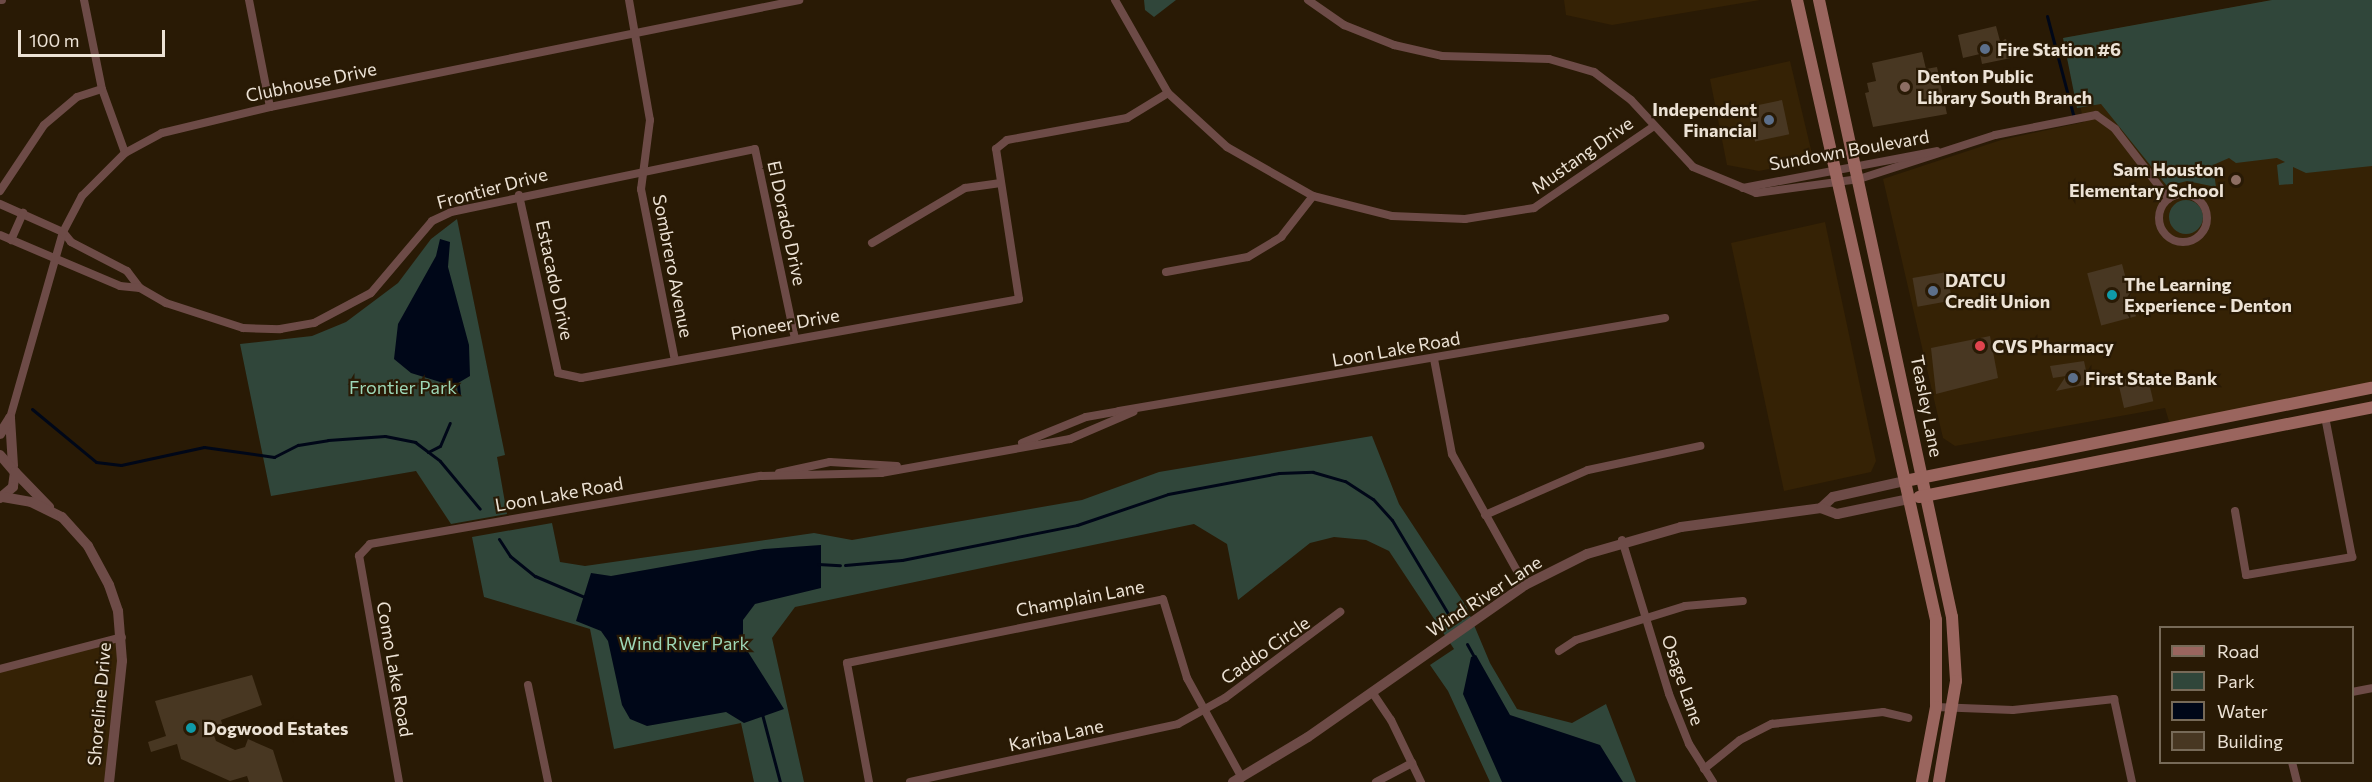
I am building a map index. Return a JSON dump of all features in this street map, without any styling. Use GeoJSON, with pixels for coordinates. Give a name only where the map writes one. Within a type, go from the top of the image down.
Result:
{"type":"FeatureCollection","features":[{"type":"Feature","properties":{"kind":"main road","name":"Teasley Lane"},"geometry":{"type":"LineString","coordinates":[[1797,0],[1936,620],[1936,707],[1922,782]]}},
{"type":"Feature","properties":{"kind":"main road","name":"Teasley Lane"},"geometry":{"type":"LineString","coordinates":[[1819,0],[1923,478],[2372,388]]}},
{"type":"Feature","properties":{"kind":"main road"},"geometry":{"type":"LineString","coordinates":[[1909,499],[2372,407]]}},
{"type":"Feature","properties":{"kind":"main road"},"geometry":{"type":"LineString","coordinates":[[2221,419],[2235,434]]}},
{"type":"Feature","properties":{"kind":"main road"},"geometry":{"type":"LineString","coordinates":[[2104,442],[2106,459]]}},
{"type":"Feature","properties":{"kind":"main road"},"geometry":{"type":"LineString","coordinates":[[1905,481],[1923,478],[1952,617],[1952,708],[1939,782]]}},
{"type":"Feature","properties":{"kind":"street"},"geometry":{"type":"LineString","coordinates":[[84,0],[102,89],[113,129],[125,153]]}},
{"type":"Feature","properties":{"kind":"street"},"geometry":{"type":"LineString","coordinates":[[249,0],[270,107]]}},
{"type":"Feature","properties":{"kind":"street","name":"Sombrero Avenue"},"geometry":{"type":"LineString","coordinates":[[629,0],[650,120],[641,189],[675,361]]}},
{"type":"Feature","properties":{"kind":"street","name":"Clubhouse Drive"},"geometry":{"type":"LineString","coordinates":[[0,434],[10,418],[63,232],[82,196],[125,153],[162,133],[270,107],[799,0]]}},
{"type":"Feature","properties":{"kind":"street","name":"Mustang Drive"},"geometry":{"type":"LineString","coordinates":[[1115,0],[1168,93],[1227,147],[1313,196],[1392,216],[1465,219],[1512,214],[1534,208],[1654,126]]}},
{"type":"Feature","properties":{"kind":"street","name":"Sundown Boulevard"},"geometry":{"type":"LineString","coordinates":[[1308,0],[1344,25],[1432,54],[1573,63],[1608,79],[1694,167],[1743,188],[1778,194],[1962,149],[1995,135],[2096,115],[2115,129],[2169,199]]}},
{"type":"Feature","properties":{"kind":"street"},"geometry":{"type":"LineString","coordinates":[[0,191],[44,125],[77,97],[102,89]]}},
{"type":"Feature","properties":{"kind":"street"},"geometry":{"type":"LineString","coordinates":[[872,243],[965,188],[1001,183],[996,149],[1007,140],[1127,118],[1168,93]]}},
{"type":"Feature","properties":{"kind":"street","name":"Frontier Drive"},"geometry":{"type":"LineString","coordinates":[[0,204],[63,232],[71,242],[128,272],[140,288],[166,303],[243,328],[280,329],[314,323],[371,293],[432,221],[519,195],[755,149]]}},
{"type":"Feature","properties":{"kind":"street","name":"El Dorado Drive"},"geometry":{"type":"LineString","coordinates":[[755,149],[795,339]]}},
{"type":"Feature","properties":{"kind":"street","name":"Sundown Boulevard"},"geometry":{"type":"LineString","coordinates":[[1743,188],[1838,178]]}},
{"type":"Feature","properties":{"kind":"street","name":"Pioneer Drive"},"geometry":{"type":"LineString","coordinates":[[558,373],[581,378],[1019,298],[1001,183]]}},
{"type":"Feature","properties":{"kind":"street","name":"Estacado Drive"},"geometry":{"type":"LineString","coordinates":[[519,195],[558,373]]}},
{"type":"Feature","properties":{"kind":"street"},"geometry":{"type":"LineString","coordinates":[[2185,195],[2205,208],[2206,224],[2197,237],[2182,242],[2163,232],[2159,218],[2169,199],[2185,195]]}},
{"type":"Feature","properties":{"kind":"street"},"geometry":{"type":"LineString","coordinates":[[1166,272],[1248,257],[1281,237],[1313,196]]}},
{"type":"Feature","properties":{"kind":"street"},"geometry":{"type":"LineString","coordinates":[[11,240],[23,213]]}},
{"type":"Feature","properties":{"kind":"street","name":"Frontier Drive"},"geometry":{"type":"LineString","coordinates":[[0,235],[120,286],[140,288]]}},
{"type":"Feature","properties":{"kind":"street","name":"Loon Lake Road"},"geometry":{"type":"LineString","coordinates":[[1014,447],[1086,417],[1133,412],[1665,318]]}},
{"type":"Feature","properties":{"kind":"street"},"geometry":{"type":"LineString","coordinates":[[1434,359],[1452,454],[1525,585]]}},
{"type":"Feature","properties":{"kind":"street","name":"Loon Lake Road"},"geometry":{"type":"LineString","coordinates":[[776,474],[849,477],[1014,447],[1070,440],[1133,412]]}},
{"type":"Feature","properties":{"kind":"street"},"geometry":{"type":"LineString","coordinates":[[2235,511],[2246,575],[2352,557],[2325,417]]}},
{"type":"Feature","properties":{"kind":"street","name":"Clubhouse Drive"},"geometry":{"type":"LineString","coordinates":[[10,418],[14,469]]}},
{"type":"Feature","properties":{"kind":"street"},"geometry":{"type":"LineString","coordinates":[[1485,515],[1588,470],[1700,446]]}},
{"type":"Feature","properties":{"kind":"street","name":"Shoreline Drive"},"geometry":{"type":"LineString","coordinates":[[0,455],[49,508],[75,531],[99,563],[122,637],[109,782]]}},
{"type":"Feature","properties":{"kind":"street","name":"Loon Lake Road"},"geometry":{"type":"LineString","coordinates":[[359,561],[360,551],[376,542],[776,474],[830,462],[900,467]]}},
{"type":"Feature","properties":{"kind":"street"},"geometry":{"type":"LineString","coordinates":[[1,498],[13,487],[14,469]]}},
{"type":"Feature","properties":{"kind":"street","name":"Wind River Lane"},"geometry":{"type":"LineString","coordinates":[[1821,508],[1833,497],[1905,481]]}},
{"type":"Feature","properties":{"kind":"street","name":"Shoreline Drive"},"geometry":{"type":"LineString","coordinates":[[1,498],[49,508]]}},
{"type":"Feature","properties":{"kind":"street","name":"Wind River Lane"},"geometry":{"type":"LineString","coordinates":[[1237,780],[1372,692],[1525,585],[1622,540],[1681,527],[1821,508],[1838,514],[1909,499]]}},
{"type":"Feature","properties":{"kind":"street","name":"Osage Lane"},"geometry":{"type":"LineString","coordinates":[[1622,540],[1669,694],[1704,769],[1713,782]]}},
{"type":"Feature","properties":{"kind":"street","name":"Como Lake Road"},"geometry":{"type":"LineString","coordinates":[[359,561],[399,782]]}},
{"type":"Feature","properties":{"kind":"street","name":"Champlain Lane"},"geometry":{"type":"LineString","coordinates":[[869,782],[847,663],[1163,599],[1187,678],[1205,710],[1237,780]]}},
{"type":"Feature","properties":{"kind":"street"},"geometry":{"type":"LineString","coordinates":[[1559,651],[1576,640],[1685,606],[1743,601]]}},
{"type":"Feature","properties":{"kind":"street","name":"Caddo Circle"},"geometry":{"type":"LineString","coordinates":[[1205,710],[1324,629],[1340,612]]}},
{"type":"Feature","properties":{"kind":"street"},"geometry":{"type":"LineString","coordinates":[[0,669],[122,637]]}},
{"type":"Feature","properties":{"kind":"street"},"geometry":{"type":"LineString","coordinates":[[528,685],[548,782]]}},
{"type":"Feature","properties":{"kind":"street"},"geometry":{"type":"LineString","coordinates":[[2354,692],[2372,688]]}},
{"type":"Feature","properties":{"kind":"street"},"geometry":{"type":"LineString","coordinates":[[1372,692],[1421,782]]}},
{"type":"Feature","properties":{"kind":"street"},"geometry":{"type":"LineString","coordinates":[[1936,707],[2013,710],[2114,699],[2132,782]]}},
{"type":"Feature","properties":{"kind":"street","name":"Kariba Lane"},"geometry":{"type":"LineString","coordinates":[[910,782],[1144,734],[1205,710]]}},
{"type":"Feature","properties":{"kind":"street"},"geometry":{"type":"LineString","coordinates":[[1704,769],[1740,740],[1772,724],[1883,712],[1908,718]]}},
{"type":"Feature","properties":{"kind":"street"},"geometry":{"type":"LineString","coordinates":[[1376,782],[1412,763]]}},
{"type":"Feature","properties":{"kind":"street"},"geometry":{"type":"LineString","coordinates":[[2292,764],[2297,782]]}},
{"type":"Feature","properties":{"kind":"shaded area"},"geometry":{"type":"Polygon","coordinates":[[[1564,0],[1760,0],[1612,25],[1566,15],[1564,0]]]}},
{"type":"Feature","properties":{"kind":"shaded area","name":"Sam Houston Elementary School"},"geometry":{"type":"Polygon","coordinates":[[[2272,0],[2372,0],[2372,388],[2171,428],[2165,408],[1955,446],[1943,438],[1883,179],[2001,140],[2084,122],[2063,38],[2272,0]]]}},
{"type":"Feature","properties":{"kind":"shaded area"},"geometry":{"type":"Polygon","coordinates":[[[1790,61],[1812,154],[1807,161],[1759,171],[1727,165],[1710,79],[1790,61]]]}},
{"type":"Feature","properties":{"kind":"shaded area"},"geometry":{"type":"Polygon","coordinates":[[[1825,222],[1876,461],[1871,472],[1784,491],[1731,243],[1825,222]]]}},
{"type":"Feature","properties":{"kind":"shaded area"},"geometry":{"type":"Polygon","coordinates":[[[122,637],[109,782],[0,782],[0,669],[122,637]]]}},
{"type":"Feature","properties":{"kind":"green space"},"geometry":{"type":"Polygon","coordinates":[[[1144,0],[1176,0],[1154,17],[1145,10],[1144,0]]]}},
{"type":"Feature","properties":{"kind":"green space"},"geometry":{"type":"Polygon","coordinates":[[[2272,0],[2372,0],[2372,166],[2306,173],[2293,167],[2293,184],[2279,185],[2277,165],[2285,162],[2277,158],[2236,163],[2229,158],[2213,165],[2216,187],[2187,181],[2167,186],[2101,104],[2077,108],[2063,38],[2272,0]]]}},
{"type":"Feature","properties":{"kind":"green space"},"geometry":{"type":"Polygon","coordinates":[[[2186,200],[2198,205],[2203,217],[2198,229],[2186,234],[2174,229],[2169,217],[2174,205],[2186,200]]]}},
{"type":"Feature","properties":{"kind":"green space","name":"Frontier Park"},"geometry":{"type":"Polygon","coordinates":[[[457,219],[505,455],[497,457],[507,514],[451,524],[416,471],[271,496],[240,344],[312,336],[346,322],[398,283],[431,239],[457,219]]]}},
{"type":"Feature","properties":{"kind":"green space","name":"Wind River Park"},"geometry":{"type":"Polygon","coordinates":[[[1372,436],[1399,504],[1466,606],[1490,663],[1517,709],[1572,723],[1606,704],[1636,782],[1490,782],[1448,691],[1430,665],[1454,649],[1389,551],[1366,540],[1334,537],[1310,543],[1238,600],[1227,544],[1194,524],[795,607],[772,638],[804,782],[754,782],[741,723],[614,749],[590,629],[484,597],[472,537],[552,523],[560,562],[585,566],[814,533],[852,540],[1082,500],[1159,472],[1372,436]]]}},
{"type":"Feature","properties":{"kind":"water"},"geometry":{"type":"Polygon","coordinates":[[[440,239],[450,242],[448,267],[469,345],[470,376],[453,386],[411,373],[394,359],[398,324],[436,256],[440,239]]]}},
{"type":"Feature","properties":{"kind":"water"},"geometry":{"type":"Polygon","coordinates":[[[821,545],[821,588],[755,604],[743,620],[743,644],[784,709],[744,723],[726,712],[647,726],[630,719],[622,705],[608,641],[601,631],[576,621],[591,573],[611,576],[764,549],[821,545]]]}},
{"type":"Feature","properties":{"kind":"water"},"geometry":{"type":"Polygon","coordinates":[[[1476,655],[1510,715],[1600,745],[1623,782],[1502,782],[1463,694],[1471,657],[1476,655]]]}},
{"type":"Feature","properties":{"kind":"building","name":"Fire Station #6"},"geometry":{"type":"Polygon","coordinates":[[[1996,26],[2000,41],[2006,39],[2011,58],[1982,64],[1980,54],[1963,58],[1958,35],[1996,26]]]}},
{"type":"Feature","properties":{"kind":"building","name":"Denton Public Library South Branch"},"geometry":{"type":"Polygon","coordinates":[[[1922,52],[1926,69],[1937,67],[1947,114],[1873,127],[1865,93],[1869,92],[1867,83],[1876,81],[1872,63],[1922,52]]]}},
{"type":"Feature","properties":{"kind":"building","name":"Independent Financial"},"geometry":{"type":"Polygon","coordinates":[[[1782,100],[1789,134],[1755,142],[1748,107],[1782,100]]]}},
{"type":"Feature","properties":{"kind":"building","name":"The Learning Experience - Denton"},"geometry":{"type":"Polygon","coordinates":[[[2122,264],[2136,316],[2101,325],[2087,273],[2122,264]]]}},
{"type":"Feature","properties":{"kind":"building","name":"DATCU Credit Union"},"geometry":{"type":"Polygon","coordinates":[[[1947,272],[1952,301],[1918,307],[1913,278],[1947,272]]]}},
{"type":"Feature","properties":{"kind":"building","name":"CVS Pharmacy"},"geometry":{"type":"Polygon","coordinates":[[[1990,336],[1998,378],[1936,394],[1931,348],[1990,336]]]}},
{"type":"Feature","properties":{"kind":"building","name":"First State Bank"},"geometry":{"type":"Polygon","coordinates":[[[2084,361],[2089,384],[2056,391],[2066,376],[2053,378],[2050,366],[2084,361]]]}},
{"type":"Feature","properties":{"kind":"building"},"geometry":{"type":"Polygon","coordinates":[[[2147,374],[2153,401],[2124,408],[2118,381],[2147,374]]]}},
{"type":"Feature","properties":{"kind":"building","name":"Dogwood Estates"},"geometry":{"type":"Polygon","coordinates":[[[252,675],[262,705],[221,720],[223,727],[212,730],[216,741],[235,750],[245,747],[248,739],[273,750],[283,782],[249,782],[247,776],[230,781],[181,759],[177,744],[151,752],[148,742],[166,736],[155,701],[252,675]]]}},
{"type":"Feature","properties":{"kind":"waterway"},"geometry":{"type":"LineString","coordinates":[[2047,16],[2074,118]]}},
{"type":"Feature","properties":{"kind":"waterway"},"geometry":{"type":"LineString","coordinates":[[458,385],[459,394]]}},
{"type":"Feature","properties":{"kind":"waterway"},"geometry":{"type":"LineString","coordinates":[[32,409],[96,462],[121,465],[204,447],[274,457],[298,445],[328,440],[385,436],[415,442],[440,461],[480,509]]}},
{"type":"Feature","properties":{"kind":"waterway"},"geometry":{"type":"LineString","coordinates":[[428,452],[440,446],[450,423]]}},
{"type":"Feature","properties":{"kind":"waterway"},"geometry":{"type":"LineString","coordinates":[[845,565],[902,560],[1077,525],[1168,494],[1279,473],[1313,472],[1345,481],[1373,499],[1392,520],[1450,617]]}},
{"type":"Feature","properties":{"kind":"waterway"},"geometry":{"type":"LineString","coordinates":[[499,539],[510,556],[535,576],[587,598]]}},
{"type":"Feature","properties":{"kind":"waterway"},"geometry":{"type":"LineString","coordinates":[[818,564],[840,565]]}},
{"type":"Feature","properties":{"kind":"waterway"},"geometry":{"type":"LineString","coordinates":[[1467,644],[1473,655]]}},
{"type":"Feature","properties":{"kind":"waterway"},"geometry":{"type":"LineString","coordinates":[[762,714],[780,782]]}},
{"type":"Feature","properties":{"kind":"place","name":"Fire Station #6"},"geometry":{"type":"Point","coordinates":[1985,49]}},
{"type":"Feature","properties":{"kind":"place","name":"Denton Public Library South Branch"},"geometry":{"type":"Point","coordinates":[1905,87]}},
{"type":"Feature","properties":{"kind":"place","name":"Independent Financial"},"geometry":{"type":"Point","coordinates":[1769,120]}},
{"type":"Feature","properties":{"kind":"place","name":"Sam Houston Elementary School"},"geometry":{"type":"Point","coordinates":[2236,180]}},
{"type":"Feature","properties":{"kind":"place","name":"DATCU Credit Union"},"geometry":{"type":"Point","coordinates":[1933,291]}},
{"type":"Feature","properties":{"kind":"place","name":"The Learning Experience - Denton"},"geometry":{"type":"Point","coordinates":[2112,295]}},
{"type":"Feature","properties":{"kind":"place","name":"CVS Pharmacy"},"geometry":{"type":"Point","coordinates":[1980,346]}},
{"type":"Feature","properties":{"kind":"place","name":"First State Bank"},"geometry":{"type":"Point","coordinates":[2073,378]}},
{"type":"Feature","properties":{"kind":"place","name":"Dogwood Estates"},"geometry":{"type":"Point","coordinates":[191,728]}}]}
